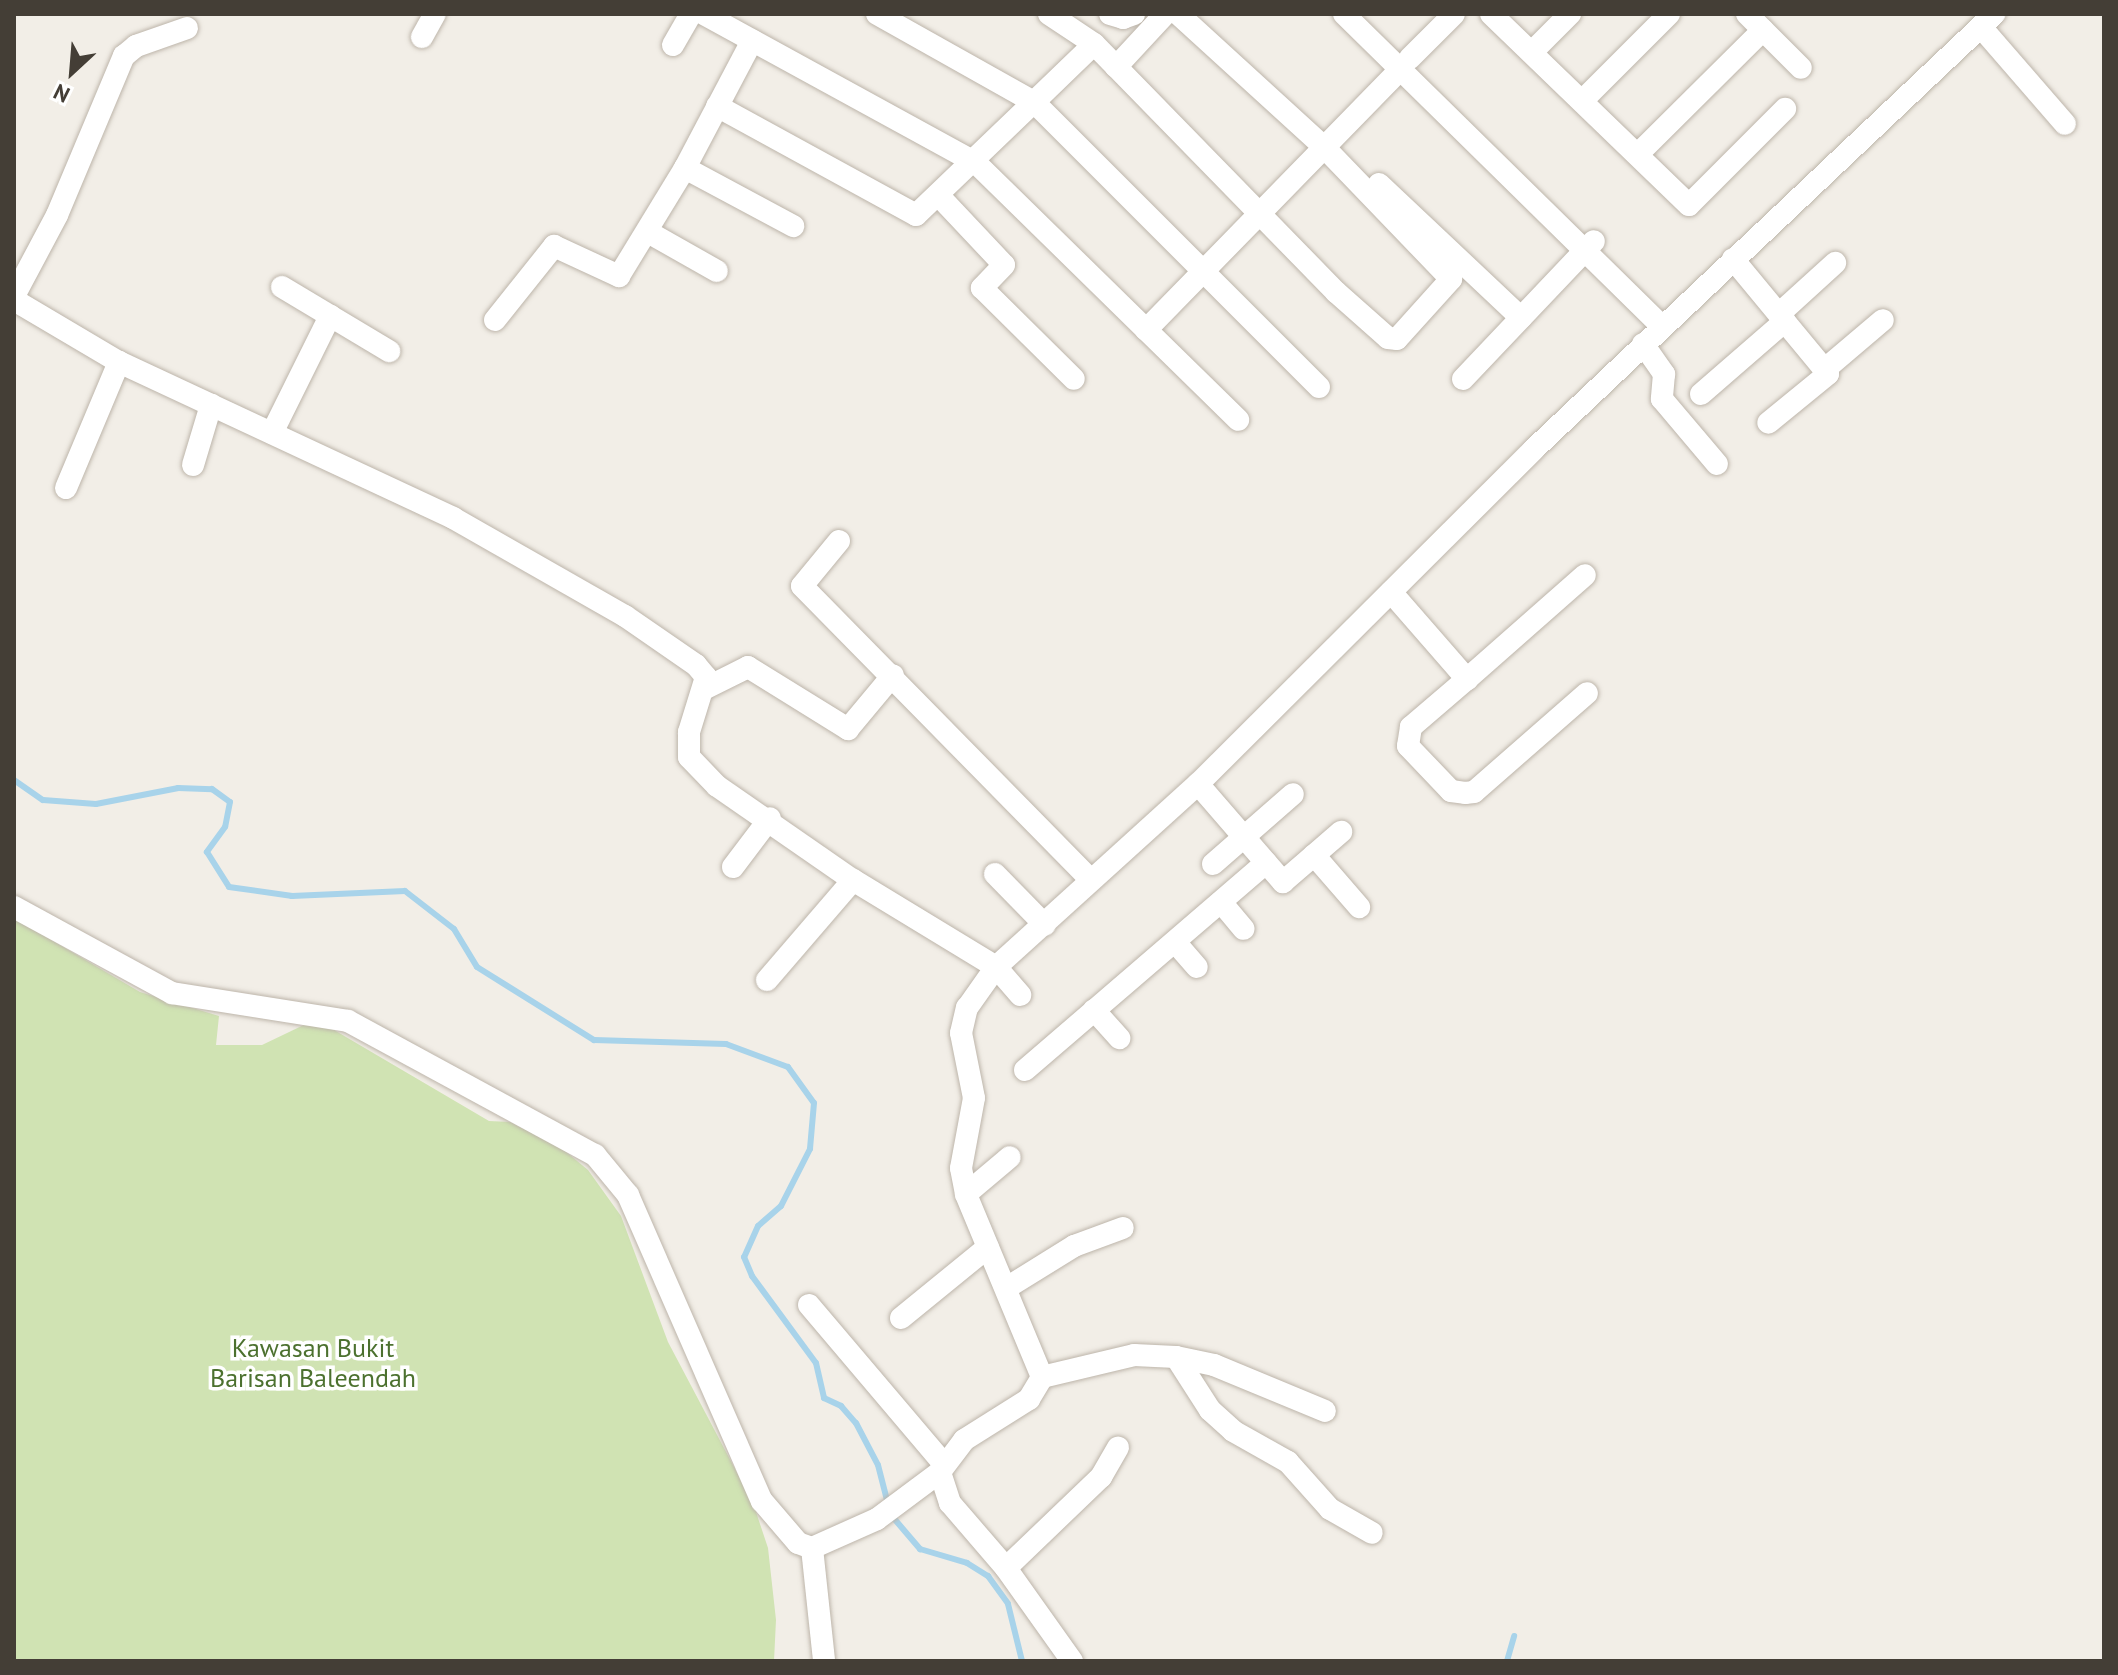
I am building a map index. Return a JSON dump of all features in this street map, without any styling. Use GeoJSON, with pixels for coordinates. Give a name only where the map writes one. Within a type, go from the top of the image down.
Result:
{"type":"FeatureCollection","features":[{"type":"Feature","properties":{"kind":"street"},"geometry":{"type":"LineString","coordinates":[[422,37],[435,14]]}},
{"type":"Feature","properties":{"kind":"street"},"geometry":{"type":"LineString","coordinates":[[673,45],[691,14]]}},
{"type":"Feature","properties":{"kind":"street"},"geometry":{"type":"LineString","coordinates":[[704,14],[976,163],[1238,420]]}},
{"type":"Feature","properties":{"kind":"street"},"geometry":{"type":"LineString","coordinates":[[877,14],[1034,102],[1199,273],[1319,387]]}},
{"type":"Feature","properties":{"kind":"street"},"geometry":{"type":"LineString","coordinates":[[1049,14],[1094,44],[1258,215],[1388,338],[1397,339],[1451,279],[1329,144],[1199,14]]}},
{"type":"Feature","properties":{"kind":"street"},"geometry":{"type":"LineString","coordinates":[[1110,14],[1123,18],[1134,14]]}},
{"type":"Feature","properties":{"kind":"street"},"geometry":{"type":"LineString","coordinates":[[1116,67],[1165,14]]}},
{"type":"Feature","properties":{"kind":"street"},"geometry":{"type":"LineString","coordinates":[[1178,14],[1329,144],[1521,318]]}},
{"type":"Feature","properties":{"kind":"street"},"geometry":{"type":"LineString","coordinates":[[1344,14],[1406,64],[1666,322]]}},
{"type":"Feature","properties":{"kind":"street"},"geometry":{"type":"LineString","coordinates":[[1365,14],[1406,64]]}},
{"type":"Feature","properties":{"kind":"street"},"geometry":{"type":"LineString","coordinates":[[1146,330],[1454,14]]}},
{"type":"Feature","properties":{"kind":"street"},"geometry":{"type":"LineString","coordinates":[[1491,14],[1689,205],[1785,109]]}},
{"type":"Feature","properties":{"kind":"street"},"geometry":{"type":"LineString","coordinates":[[1532,52],[1570,14]]}},
{"type":"Feature","properties":{"kind":"street"},"geometry":{"type":"LineString","coordinates":[[1582,101],[1669,14]]}},
{"type":"Feature","properties":{"kind":"street"},"geometry":{"type":"LineString","coordinates":[[1042,1377],[1008,1287],[966,1194],[961,1168],[974,1098],[961,1021],[996,967],[1198,784],[1643,344],[1988,20],[2065,124]]}},
{"type":"Feature","properties":{"kind":"street"},"geometry":{"type":"LineString","coordinates":[[1638,154],[1755,22],[1801,68]]}},
{"type":"Feature","properties":{"kind":"street"},"geometry":{"type":"LineString","coordinates":[[187,28],[136,46],[124,56],[57,215],[14,298],[119,362],[453,518],[625,616],[696,665],[706,677],[689,732],[689,757],[717,786],[770,818],[853,880],[996,967],[1020,995]]}},
{"type":"Feature","properties":{"kind":"street"},"geometry":{"type":"LineString","coordinates":[[495,320],[554,246],[619,276],[685,168],[752,41]]}},
{"type":"Feature","properties":{"kind":"street"},"geometry":{"type":"LineString","coordinates":[[717,106],[916,215],[976,163],[1094,44]]}},
{"type":"Feature","properties":{"kind":"street"},"geometry":{"type":"LineString","coordinates":[[685,168],[793,226]]}},
{"type":"Feature","properties":{"kind":"street"},"geometry":{"type":"LineString","coordinates":[[940,197],[1004,265],[982,288],[1074,379]]}},
{"type":"Feature","properties":{"kind":"street"},"geometry":{"type":"LineString","coordinates":[[648,232],[717,271]]}},
{"type":"Feature","properties":{"kind":"street"},"geometry":{"type":"LineString","coordinates":[[1463,379],[1590,246]]}},
{"type":"Feature","properties":{"kind":"street"},"geometry":{"type":"LineString","coordinates":[[1733,259],[1828,374],[1768,423]]}},
{"type":"Feature","properties":{"kind":"street"},"geometry":{"type":"LineString","coordinates":[[1701,394],[1835,263]]}},
{"type":"Feature","properties":{"kind":"street"},"geometry":{"type":"LineString","coordinates":[[282,287],[389,351]]}},
{"type":"Feature","properties":{"kind":"street"},"geometry":{"type":"LineString","coordinates":[[272,433],[330,316]]}},
{"type":"Feature","properties":{"kind":"street"},"geometry":{"type":"LineString","coordinates":[[1824,370],[1883,320]]}},
{"type":"Feature","properties":{"kind":"street"},"geometry":{"type":"LineString","coordinates":[[1643,344],[1664,374],[1662,399],[1717,464]]}},
{"type":"Feature","properties":{"kind":"street"},"geometry":{"type":"LineString","coordinates":[[66,488],[119,362]]}},
{"type":"Feature","properties":{"kind":"street"},"geometry":{"type":"LineString","coordinates":[[193,465],[211,405]]}},
{"type":"Feature","properties":{"kind":"street"},"geometry":{"type":"LineString","coordinates":[[839,541],[802,586],[893,675],[1091,880]]}},
{"type":"Feature","properties":{"kind":"street"},"geometry":{"type":"LineString","coordinates":[[1585,575],[1411,727],[1408,746],[1451,791],[1474,792],[1587,693]]}},
{"type":"Feature","properties":{"kind":"street"},"geometry":{"type":"LineString","coordinates":[[1391,592],[1467,679]]}},
{"type":"Feature","properties":{"kind":"street"},"geometry":{"type":"LineString","coordinates":[[704,689],[748,667],[848,729],[893,675]]}},
{"type":"Feature","properties":{"kind":"street"},"geometry":{"type":"LineString","coordinates":[[1198,784],[1283,882],[1341,832]]}},
{"type":"Feature","properties":{"kind":"street"},"geometry":{"type":"LineString","coordinates":[[1213,864],[1293,794]]}},
{"type":"Feature","properties":{"kind":"street"},"geometry":{"type":"LineString","coordinates":[[733,867],[770,818]]}},
{"type":"Feature","properties":{"kind":"street"},"geometry":{"type":"LineString","coordinates":[[1314,855],[1359,907]]}},
{"type":"Feature","properties":{"kind":"street"},"geometry":{"type":"LineString","coordinates":[[1025,1070],[1266,863]]}},
{"type":"Feature","properties":{"kind":"street"},"geometry":{"type":"LineString","coordinates":[[995,874],[1045,925]]}},
{"type":"Feature","properties":{"kind":"street"},"geometry":{"type":"LineString","coordinates":[[767,980],[853,880]]}},
{"type":"Feature","properties":{"kind":"street"},"geometry":{"type":"LineString","coordinates":[[1221,902],[1244,929]]}},
{"type":"Feature","properties":{"kind":"street"},"geometry":{"type":"LineString","coordinates":[[14,907],[172,993],[348,1021],[595,1155],[628,1195],[762,1501],[779,1525],[812,1548],[824,1661]]}},
{"type":"Feature","properties":{"kind":"street"},"geometry":{"type":"LineString","coordinates":[[1175,942],[1197,967]]}},
{"type":"Feature","properties":{"kind":"street"},"geometry":{"type":"LineString","coordinates":[[1094,1010],[1119,1038]]}},
{"type":"Feature","properties":{"kind":"street"},"geometry":{"type":"LineString","coordinates":[[966,1194],[1010,1157]]}},
{"type":"Feature","properties":{"kind":"street"},"geometry":{"type":"LineString","coordinates":[[1008,1287],[1064,1251],[1123,1228]]}},
{"type":"Feature","properties":{"kind":"street"},"geometry":{"type":"LineString","coordinates":[[901,1318],[988,1247]]}},
{"type":"Feature","properties":{"kind":"street"},"geometry":{"type":"LineString","coordinates":[[809,1305],[942,1468],[950,1503],[1006,1568],[1072,1661]]}},
{"type":"Feature","properties":{"kind":"street"},"geometry":{"type":"LineString","coordinates":[[812,1548],[884,1513],[942,1468],[964,1440],[1029,1399],[1042,1377],[1134,1355],[1176,1357],[1214,1365],[1325,1411]]}},
{"type":"Feature","properties":{"kind":"street"},"geometry":{"type":"LineString","coordinates":[[1176,1357],[1210,1410],[1233,1431],[1288,1462],[1330,1509],[1372,1533]]}},
{"type":"Feature","properties":{"kind":"street"},"geometry":{"type":"LineString","coordinates":[[1006,1568],[1101,1477],[1118,1448]]}},
{"type":"Feature","properties":{"kind":"green space","name":"Kawasan Bukit Barisan Baleendah"},"geometry":{"type":"Polygon","coordinates":[[[14,918],[140,992],[219,1016],[216,1045],[262,1045],[310,1022],[329,1027],[489,1121],[510,1122],[559,1146],[588,1170],[621,1216],[668,1342],[753,1503],[768,1548],[776,1620],[774,1661],[14,1661],[14,918]]]}},
{"type":"Feature","properties":{"kind":"waterway"},"geometry":{"type":"LineString","coordinates":[[14,780],[43,800],[96,804],[178,788],[212,789],[230,802],[225,827],[207,852],[229,887],[292,896],[405,891],[454,929],[477,967],[594,1040],[726,1044],[788,1067],[814,1103],[810,1149],[781,1206],[758,1226],[744,1257],[752,1276],[816,1363],[824,1398],[841,1406],[856,1423],[878,1465],[888,1504]]}},
{"type":"Feature","properties":{"kind":"waterway"},"geometry":{"type":"LineString","coordinates":[[891,1515],[920,1549],[967,1563],[988,1576],[1008,1604],[1022,1661]]}},
{"type":"Feature","properties":{"kind":"waterway"},"geometry":{"type":"LineString","coordinates":[[1507,1661],[1514,1636]]}}]}
